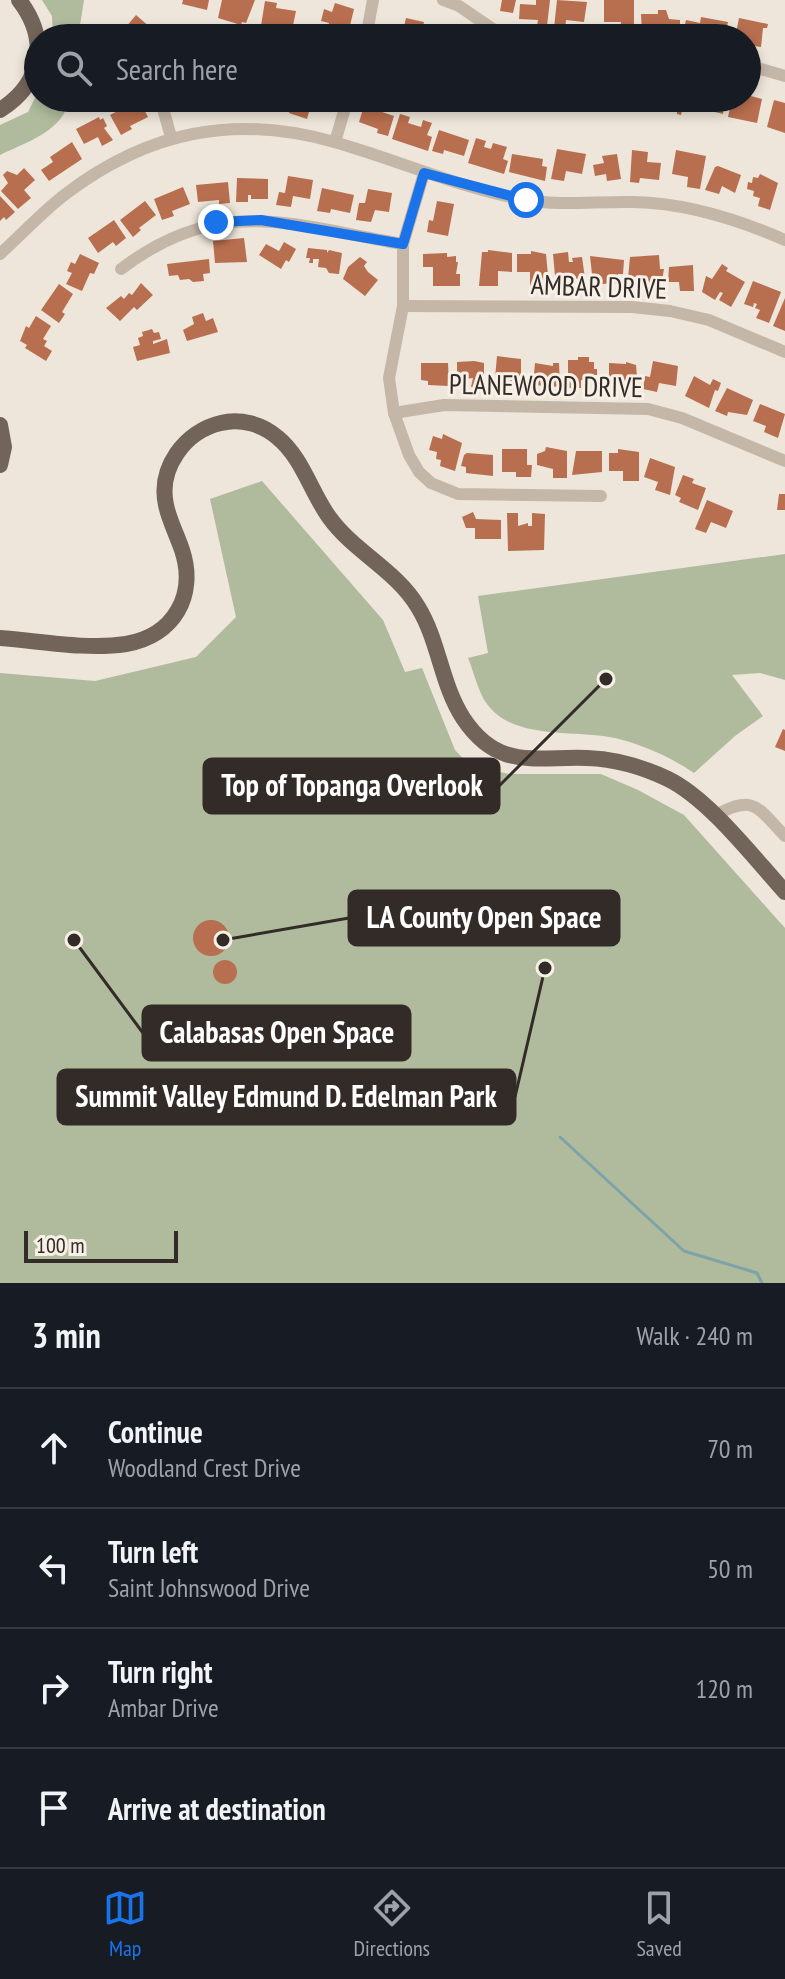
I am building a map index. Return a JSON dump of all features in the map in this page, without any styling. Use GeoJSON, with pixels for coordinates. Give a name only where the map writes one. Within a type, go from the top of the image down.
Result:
{"type":"FeatureCollection","features":[{"type":"Feature","properties":{"kind":"main road"},"geometry":{"type":"LineString","coordinates":[[19,0],[33,24]]}},
{"type":"Feature","properties":{"kind":"main road"},"geometry":{"type":"LineString","coordinates":[[0,110],[24,89]]}},
{"type":"Feature","properties":{"kind":"main road"},"geometry":{"type":"LineString","coordinates":[[0,638],[104,646],[129,643],[154,635],[169,624],[178,612],[185,593],[186,572],[183,552],[165,502],[165,481],[171,462],[184,444],[202,430],[239,421],[261,426],[278,437],[293,454],[330,518],[354,544],[397,580],[418,606],[455,704],[475,734],[501,752],[519,759],[607,760],[645,769],[674,782],[696,798],[785,892]]}},
{"type":"Feature","properties":{"kind":"main road"},"geometry":{"type":"LineString","coordinates":[[0,425],[4,447],[0,465]]}},
{"type":"Feature","properties":{"kind":"street"},"geometry":{"type":"LineString","coordinates":[[369,24],[373,0]]}},
{"type":"Feature","properties":{"kind":"street"},"geometry":{"type":"LineString","coordinates":[[443,0],[459,6],[485,24]]}},
{"type":"Feature","properties":{"kind":"street"},"geometry":{"type":"LineString","coordinates":[[761,69],[785,76]]}},
{"type":"Feature","properties":{"kind":"street"},"geometry":{"type":"LineString","coordinates":[[164,112],[171,137]]}},
{"type":"Feature","properties":{"kind":"street"},"geometry":{"type":"LineString","coordinates":[[335,142],[344,112]]}},
{"type":"Feature","properties":{"kind":"street"},"geometry":{"type":"LineString","coordinates":[[0,254],[64,195],[118,160],[171,137],[210,129],[245,127],[335,142],[424,173],[526,200],[681,206],[742,221],[785,240]]}},
{"type":"Feature","properties":{"kind":"street"},"geometry":{"type":"LineString","coordinates":[[424,173],[403,244],[403,306],[389,378],[394,413],[409,455],[419,472],[431,483],[458,494],[601,496]]}},
{"type":"Feature","properties":{"kind":"street"},"geometry":{"type":"LineString","coordinates":[[121,269],[145,250],[185,231],[216,222],[261,220],[403,244]]}},
{"type":"Feature","properties":{"kind":"street","name":"AMBAR DRIVE"},"geometry":{"type":"LineString","coordinates":[[403,306],[632,307],[670,311],[709,320],[785,352]]}},
{"type":"Feature","properties":{"kind":"street","name":"PLANEWOOD DRIVE"},"geometry":{"type":"LineString","coordinates":[[394,413],[444,405],[648,409],[682,418],[785,461]]}},
{"type":"Feature","properties":{"kind":"street"},"geometry":{"type":"LineString","coordinates":[[714,816],[735,804],[744,803],[762,812],[785,836]]}},
{"type":"Feature","properties":{"kind":"green space"},"geometry":{"type":"Polygon","coordinates":[[[42,0],[84,0],[80,24],[52,24],[52,16],[42,0]]]}},
{"type":"Feature","properties":{"kind":"green space"},"geometry":{"type":"Polygon","coordinates":[[[28,112],[64,112],[43,134],[0,155],[0,125],[28,112]]]}},
{"type":"Feature","properties":{"kind":"green space"},"geometry":{"type":"Polygon","coordinates":[[[262,481],[383,620],[405,672],[422,668],[455,750],[469,765],[509,774],[601,774],[638,790],[684,815],[785,928],[785,1283],[0,1283],[0,673],[95,681],[196,657],[236,617],[210,499],[262,481]]]}},
{"type":"Feature","properties":{"kind":"green space"},"geometry":{"type":"Polygon","coordinates":[[[785,554],[785,680],[760,673],[732,675],[763,716],[735,736],[694,773],[656,752],[615,738],[546,732],[513,724],[499,716],[481,694],[468,658],[488,653],[478,596],[785,554]]]}},
{"type":"Feature","properties":{"kind":"building"},"geometry":{"type":"Polygon","coordinates":[[[183,0],[209,0],[207,10],[182,4],[183,0]]]}},
{"type":"Feature","properties":{"kind":"building"},"geometry":{"type":"Polygon","coordinates":[[[222,0],[255,0],[246,23],[238,24],[218,18],[222,0]]]}},
{"type":"Feature","properties":{"kind":"building"},"geometry":{"type":"Polygon","coordinates":[[[502,0],[516,0],[513,13],[500,11],[502,0]]]}},
{"type":"Feature","properties":{"kind":"building"},"geometry":{"type":"Polygon","coordinates":[[[536,0],[550,0],[547,24],[519,19],[520,4],[536,5],[536,0]]]}},
{"type":"Feature","properties":{"kind":"building"},"geometry":{"type":"Polygon","coordinates":[[[557,0],[587,2],[584,22],[566,20],[566,24],[554,24],[557,0]]]}},
{"type":"Feature","properties":{"kind":"building"},"geometry":{"type":"Polygon","coordinates":[[[604,0],[634,0],[634,24],[604,22],[604,0]]]}},
{"type":"Feature","properties":{"kind":"building"},"geometry":{"type":"Polygon","coordinates":[[[265,1],[277,3],[276,8],[296,11],[293,24],[261,24],[265,1]]]}},
{"type":"Feature","properties":{"kind":"building"},"geometry":{"type":"Polygon","coordinates":[[[335,3],[354,9],[350,24],[321,21],[324,9],[332,12],[335,3]]]}},
{"type":"Feature","properties":{"kind":"building"},"geometry":{"type":"Polygon","coordinates":[[[658,10],[666,10],[669,19],[680,20],[680,24],[642,24],[641,14],[658,14],[658,10]]]}},
{"type":"Feature","properties":{"kind":"building"},"geometry":{"type":"Polygon","coordinates":[[[136,15],[146,24],[128,24],[136,15]]]}},
{"type":"Feature","properties":{"kind":"building"},"geometry":{"type":"Polygon","coordinates":[[[701,17],[728,22],[685,24],[686,20],[700,23],[701,17]]]}},
{"type":"Feature","properties":{"kind":"building"},"geometry":{"type":"Polygon","coordinates":[[[406,18],[424,22],[424,24],[405,24],[406,18]]]}},
{"type":"Feature","properties":{"kind":"building"},"geometry":{"type":"Polygon","coordinates":[[[739,18],[768,24],[767,28],[763,28],[761,47],[761,24],[738,24],[739,18]]]}},
{"type":"Feature","properties":{"kind":"building"},"geometry":{"type":"Polygon","coordinates":[[[774,100],[785,103],[785,133],[767,127],[774,100]]]}},
{"type":"Feature","properties":{"kind":"building"},"geometry":{"type":"Polygon","coordinates":[[[116,112],[145,112],[148,117],[130,126],[132,129],[121,135],[110,115],[116,112]]]}},
{"type":"Feature","properties":{"kind":"building"},"geometry":{"type":"Polygon","coordinates":[[[289,112],[309,112],[307,119],[289,112]]]}},
{"type":"Feature","properties":{"kind":"building"},"geometry":{"type":"Polygon","coordinates":[[[362,112],[382,112],[394,116],[388,136],[359,122],[362,112]]]}},
{"type":"Feature","properties":{"kind":"building"},"geometry":{"type":"Polygon","coordinates":[[[729,112],[759,112],[757,123],[728,117],[729,112]]]}},
{"type":"Feature","properties":{"kind":"building"},"geometry":{"type":"Polygon","coordinates":[[[400,114],[410,117],[408,123],[421,127],[423,120],[432,123],[427,135],[432,137],[428,151],[392,139],[400,114]]]}},
{"type":"Feature","properties":{"kind":"building"},"geometry":{"type":"Polygon","coordinates":[[[99,117],[100,120],[103,118],[107,126],[104,128],[113,140],[102,146],[98,137],[84,144],[76,129],[99,117]]]}},
{"type":"Feature","properties":{"kind":"building"},"geometry":{"type":"Polygon","coordinates":[[[439,130],[469,140],[464,156],[444,150],[443,154],[432,151],[439,130]]]}},
{"type":"Feature","properties":{"kind":"building"},"geometry":{"type":"Polygon","coordinates":[[[476,138],[486,141],[484,147],[491,149],[493,143],[507,147],[503,159],[508,161],[504,174],[468,163],[476,138]]]}},
{"type":"Feature","properties":{"kind":"building"},"geometry":{"type":"Polygon","coordinates":[[[72,142],[82,159],[49,181],[41,170],[53,162],[50,157],[72,142]]]}},
{"type":"Feature","properties":{"kind":"building"},"geometry":{"type":"Polygon","coordinates":[[[557,149],[586,154],[582,174],[566,171],[564,181],[551,179],[557,149]]]}},
{"type":"Feature","properties":{"kind":"building"},"geometry":{"type":"Polygon","coordinates":[[[632,150],[648,152],[647,162],[661,163],[659,180],[640,178],[639,183],[630,182],[632,150]]]}},
{"type":"Feature","properties":{"kind":"building"},"geometry":{"type":"Polygon","coordinates":[[[676,150],[706,156],[700,189],[687,187],[688,177],[672,174],[676,150]]]}},
{"type":"Feature","properties":{"kind":"building"},"geometry":{"type":"Polygon","coordinates":[[[512,154],[543,159],[542,166],[547,167],[545,181],[509,172],[512,154]]]}},
{"type":"Feature","properties":{"kind":"building"},"geometry":{"type":"Polygon","coordinates":[[[617,154],[621,179],[607,181],[606,174],[595,176],[593,165],[604,163],[602,156],[617,154]]]}},
{"type":"Feature","properties":{"kind":"building"},"geometry":{"type":"Polygon","coordinates":[[[718,166],[741,175],[735,193],[722,186],[719,194],[705,190],[718,166]]]}},
{"type":"Feature","properties":{"kind":"building"},"geometry":{"type":"Polygon","coordinates":[[[24,168],[35,180],[24,190],[31,198],[18,209],[1,191],[8,183],[3,175],[7,171],[17,175],[24,168]]]}},
{"type":"Feature","properties":{"kind":"building"},"geometry":{"type":"Polygon","coordinates":[[[760,174],[778,183],[770,210],[758,206],[760,198],[747,189],[748,182],[752,183],[753,177],[758,178],[760,174]]]}},
{"type":"Feature","properties":{"kind":"building"},"geometry":{"type":"Polygon","coordinates":[[[288,176],[313,180],[310,199],[293,196],[291,207],[276,205],[279,192],[285,193],[288,176]]]}},
{"type":"Feature","properties":{"kind":"building"},"geometry":{"type":"Polygon","coordinates":[[[237,178],[268,179],[268,199],[251,199],[248,195],[248,202],[236,202],[237,178]]]}},
{"type":"Feature","properties":{"kind":"building"},"geometry":{"type":"Polygon","coordinates":[[[228,182],[230,203],[219,204],[219,200],[198,202],[196,185],[228,182]]]}},
{"type":"Feature","properties":{"kind":"building"},"geometry":{"type":"Polygon","coordinates":[[[183,187],[190,204],[172,211],[174,216],[162,220],[154,199],[183,187]]]}},
{"type":"Feature","properties":{"kind":"building"},"geometry":{"type":"Polygon","coordinates":[[[322,188],[354,195],[350,213],[331,209],[330,213],[317,211],[322,188]]]}},
{"type":"Feature","properties":{"kind":"building"},"geometry":{"type":"Polygon","coordinates":[[[368,189],[392,193],[389,212],[375,210],[371,222],[356,220],[359,203],[365,203],[368,189]]]}},
{"type":"Feature","properties":{"kind":"building"},"geometry":{"type":"Polygon","coordinates":[[[0,196],[15,212],[0,221],[0,196]]]}},
{"type":"Feature","properties":{"kind":"building"},"geometry":{"type":"Polygon","coordinates":[[[145,201],[156,215],[133,237],[120,220],[145,201]]]}},
{"type":"Feature","properties":{"kind":"building"},"geometry":{"type":"Polygon","coordinates":[[[437,201],[454,204],[448,236],[427,232],[437,201]]]}},
{"type":"Feature","properties":{"kind":"building"},"geometry":{"type":"Polygon","coordinates":[[[114,220],[126,238],[116,246],[113,242],[98,253],[88,238],[114,220]]]}},
{"type":"Feature","properties":{"kind":"building"},"geometry":{"type":"Polygon","coordinates":[[[244,238],[247,262],[215,263],[213,241],[244,238]]]}},
{"type":"Feature","properties":{"kind":"building"},"geometry":{"type":"Polygon","coordinates":[[[284,242],[296,249],[281,269],[259,255],[266,244],[279,251],[284,242]]]}},
{"type":"Feature","properties":{"kind":"building"},"geometry":{"type":"Polygon","coordinates":[[[308,248],[342,253],[339,274],[318,267],[319,259],[309,263],[310,258],[306,258],[308,248]]]}},
{"type":"Feature","properties":{"kind":"building"},"geometry":{"type":"Polygon","coordinates":[[[531,251],[546,254],[549,286],[530,286],[530,272],[517,272],[517,254],[531,254],[531,251]]]}},
{"type":"Feature","properties":{"kind":"building"},"geometry":{"type":"Polygon","coordinates":[[[482,252],[512,253],[512,272],[498,271],[498,286],[479,286],[482,252]]]}},
{"type":"Feature","properties":{"kind":"building"},"geometry":{"type":"Polygon","coordinates":[[[568,252],[569,262],[573,262],[572,258],[582,257],[585,278],[567,280],[568,285],[556,286],[553,254],[568,252]]]}},
{"type":"Feature","properties":{"kind":"building"},"geometry":{"type":"Polygon","coordinates":[[[447,253],[447,257],[456,256],[460,286],[433,286],[433,267],[423,267],[423,254],[447,253]]]}},
{"type":"Feature","properties":{"kind":"building"},"geometry":{"type":"Polygon","coordinates":[[[80,254],[99,263],[94,274],[90,273],[82,291],[66,284],[72,273],[67,271],[71,262],[75,264],[80,254]]]}},
{"type":"Feature","properties":{"kind":"building"},"geometry":{"type":"Polygon","coordinates":[[[659,255],[660,269],[664,269],[661,286],[643,287],[643,277],[628,278],[630,257],[659,255]]]}},
{"type":"Feature","properties":{"kind":"building"},"geometry":{"type":"Polygon","coordinates":[[[590,256],[624,260],[623,274],[618,274],[618,283],[602,284],[599,274],[592,274],[590,256]]]}},
{"type":"Feature","properties":{"kind":"building"},"geometry":{"type":"Polygon","coordinates":[[[360,257],[367,262],[364,266],[368,272],[378,280],[365,296],[343,279],[348,267],[360,257]]]}},
{"type":"Feature","properties":{"kind":"building"},"geometry":{"type":"Polygon","coordinates":[[[209,259],[210,273],[203,274],[204,281],[193,282],[180,280],[178,275],[169,276],[167,264],[209,259]]]}},
{"type":"Feature","properties":{"kind":"building"},"geometry":{"type":"Polygon","coordinates":[[[722,264],[728,268],[726,271],[745,282],[731,307],[719,300],[723,293],[720,292],[715,300],[702,292],[706,276],[712,279],[722,264]]]}},
{"type":"Feature","properties":{"kind":"building"},"geometry":{"type":"Polygon","coordinates":[[[693,265],[694,291],[680,291],[679,282],[668,282],[669,267],[693,265]]]}},
{"type":"Feature","properties":{"kind":"building"},"geometry":{"type":"Polygon","coordinates":[[[753,281],[781,292],[769,323],[756,318],[760,310],[755,308],[757,304],[754,303],[753,307],[744,304],[753,281]]]}},
{"type":"Feature","properties":{"kind":"building"},"geometry":{"type":"Polygon","coordinates":[[[141,283],[153,295],[120,321],[106,308],[121,296],[124,299],[129,293],[132,295],[141,283]]]}},
{"type":"Feature","properties":{"kind":"building"},"geometry":{"type":"Polygon","coordinates":[[[59,284],[73,294],[59,323],[41,310],[59,284]]]}},
{"type":"Feature","properties":{"kind":"building"},"geometry":{"type":"Polygon","coordinates":[[[785,298],[785,331],[773,326],[785,298]]]}},
{"type":"Feature","properties":{"kind":"building"},"geometry":{"type":"Polygon","coordinates":[[[203,313],[206,321],[213,318],[218,332],[187,341],[183,330],[194,324],[192,317],[203,313]]]}},
{"type":"Feature","properties":{"kind":"building"},"geometry":{"type":"Polygon","coordinates":[[[36,316],[51,326],[43,339],[47,341],[44,346],[52,351],[46,361],[25,348],[27,345],[20,341],[26,326],[29,328],[36,316]]]}},
{"type":"Feature","properties":{"kind":"building"},"geometry":{"type":"Polygon","coordinates":[[[152,329],[154,333],[159,332],[161,339],[153,341],[153,344],[167,339],[170,353],[137,361],[133,347],[140,345],[138,338],[143,336],[142,332],[152,329]]]}},
{"type":"Feature","properties":{"kind":"building"},"geometry":{"type":"Polygon","coordinates":[[[497,356],[521,359],[525,387],[510,387],[510,376],[495,378],[497,356]]]}},
{"type":"Feature","properties":{"kind":"building"},"geometry":{"type":"Polygon","coordinates":[[[578,357],[589,357],[589,362],[594,362],[597,375],[581,380],[581,388],[568,388],[568,360],[578,360],[578,357]]]}},
{"type":"Feature","properties":{"kind":"building"},"geometry":{"type":"Polygon","coordinates":[[[653,361],[678,366],[676,386],[659,383],[657,392],[643,389],[645,376],[650,377],[653,361]]]}},
{"type":"Feature","properties":{"kind":"building"},"geometry":{"type":"Polygon","coordinates":[[[457,362],[484,363],[484,387],[471,387],[473,378],[457,380],[457,362]]]}},
{"type":"Feature","properties":{"kind":"building"},"geometry":{"type":"Polygon","coordinates":[[[421,363],[448,363],[449,386],[428,385],[428,381],[421,380],[421,363]]]}},
{"type":"Feature","properties":{"kind":"building"},"geometry":{"type":"Polygon","coordinates":[[[535,363],[553,366],[553,363],[559,363],[560,387],[533,385],[535,363]]]}},
{"type":"Feature","properties":{"kind":"building"},"geometry":{"type":"Polygon","coordinates":[[[609,363],[636,365],[638,389],[622,388],[623,379],[609,378],[609,363]]]}},
{"type":"Feature","properties":{"kind":"building"},"geometry":{"type":"Polygon","coordinates":[[[694,376],[710,385],[713,379],[721,383],[709,408],[685,396],[694,376]]]}},
{"type":"Feature","properties":{"kind":"building"},"geometry":{"type":"Polygon","coordinates":[[[727,388],[753,400],[747,415],[728,412],[727,416],[715,411],[727,388]]]}},
{"type":"Feature","properties":{"kind":"building"},"geometry":{"type":"Polygon","coordinates":[[[760,404],[785,414],[778,438],[764,432],[766,426],[753,421],[760,404]]]}},
{"type":"Feature","properties":{"kind":"building"},"geometry":{"type":"Polygon","coordinates":[[[443,434],[462,443],[455,471],[440,466],[441,460],[436,459],[437,452],[429,450],[433,436],[442,439],[443,434]]]}},
{"type":"Feature","properties":{"kind":"building"},"geometry":{"type":"Polygon","coordinates":[[[546,447],[567,451],[567,478],[553,478],[553,469],[537,465],[537,454],[545,451],[546,447]]]}},
{"type":"Feature","properties":{"kind":"building"},"geometry":{"type":"Polygon","coordinates":[[[502,449],[527,449],[527,465],[532,465],[531,477],[516,477],[516,472],[502,472],[502,449]]]}},
{"type":"Feature","properties":{"kind":"building"},"geometry":{"type":"Polygon","coordinates":[[[618,449],[639,452],[639,481],[623,481],[623,471],[609,471],[609,453],[618,453],[618,449]]]}},
{"type":"Feature","properties":{"kind":"building"},"geometry":{"type":"Polygon","coordinates":[[[576,451],[602,451],[602,472],[572,475],[576,451]]]}},
{"type":"Feature","properties":{"kind":"building"},"geometry":{"type":"Polygon","coordinates":[[[467,453],[493,455],[493,476],[466,473],[466,467],[461,466],[467,453]]]}},
{"type":"Feature","properties":{"kind":"building"},"geometry":{"type":"Polygon","coordinates":[[[650,458],[675,467],[670,495],[655,490],[658,482],[644,477],[650,458]]]}},
{"type":"Feature","properties":{"kind":"building"},"geometry":{"type":"Polygon","coordinates":[[[683,475],[694,479],[692,483],[706,488],[698,510],[679,502],[681,498],[675,495],[683,475]]]}},
{"type":"Feature","properties":{"kind":"building"},"geometry":{"type":"Polygon","coordinates":[[[779,494],[785,494],[785,510],[777,510],[779,494]]]}},
{"type":"Feature","properties":{"kind":"building"},"geometry":{"type":"Polygon","coordinates":[[[707,500],[733,511],[726,528],[711,522],[706,533],[695,529],[707,500]]]}},
{"type":"Feature","properties":{"kind":"building"},"geometry":{"type":"Polygon","coordinates":[[[473,512],[476,519],[501,520],[501,539],[475,539],[475,528],[466,528],[462,517],[473,512]]]}},
{"type":"Feature","properties":{"kind":"building"},"geometry":{"type":"Polygon","coordinates":[[[507,513],[518,513],[518,526],[528,523],[532,526],[532,513],[545,514],[544,550],[508,551],[507,513]]]}},
{"type":"Feature","properties":{"kind":"building"},"geometry":{"type":"Polygon","coordinates":[[[785,730],[785,751],[775,747],[785,730]]]}},
{"type":"Feature","properties":{"kind":"building"},"geometry":{"type":"Polygon","coordinates":[[[211,920],[224,925],[229,938],[224,951],[211,956],[198,951],[193,938],[198,925],[211,920]]]}},
{"type":"Feature","properties":{"kind":"building"},"geometry":{"type":"Polygon","coordinates":[[[225,960],[233,964],[237,972],[233,980],[225,984],[217,980],[213,972],[217,964],[225,960]]]}},
{"type":"Feature","properties":{"kind":"waterway"},"geometry":{"type":"LineString","coordinates":[[560,1137],[684,1251],[757,1273],[762,1283]]}},
{"type":"Feature","properties":{"kind":"place","name":"Top of Topanga Overlook"},"geometry":{"type":"Point","coordinates":[606,679]}},
{"type":"Feature","properties":{"kind":"place","name":"Calabasas Open Space"},"geometry":{"type":"Point","coordinates":[74,940]}},
{"type":"Feature","properties":{"kind":"place","name":"LA County Open Space"},"geometry":{"type":"Point","coordinates":[223,940]}},
{"type":"Feature","properties":{"kind":"place","name":"Summit Valley Edmund D. Edelman Park"},"geometry":{"type":"Point","coordinates":[545,968]}},
{"type":"Feature","properties":{"kind":"route"},"geometry":{"type":"LineString","coordinates":[[216,222],[261,220],[403,244],[424,173],[526,200]]}}]}
